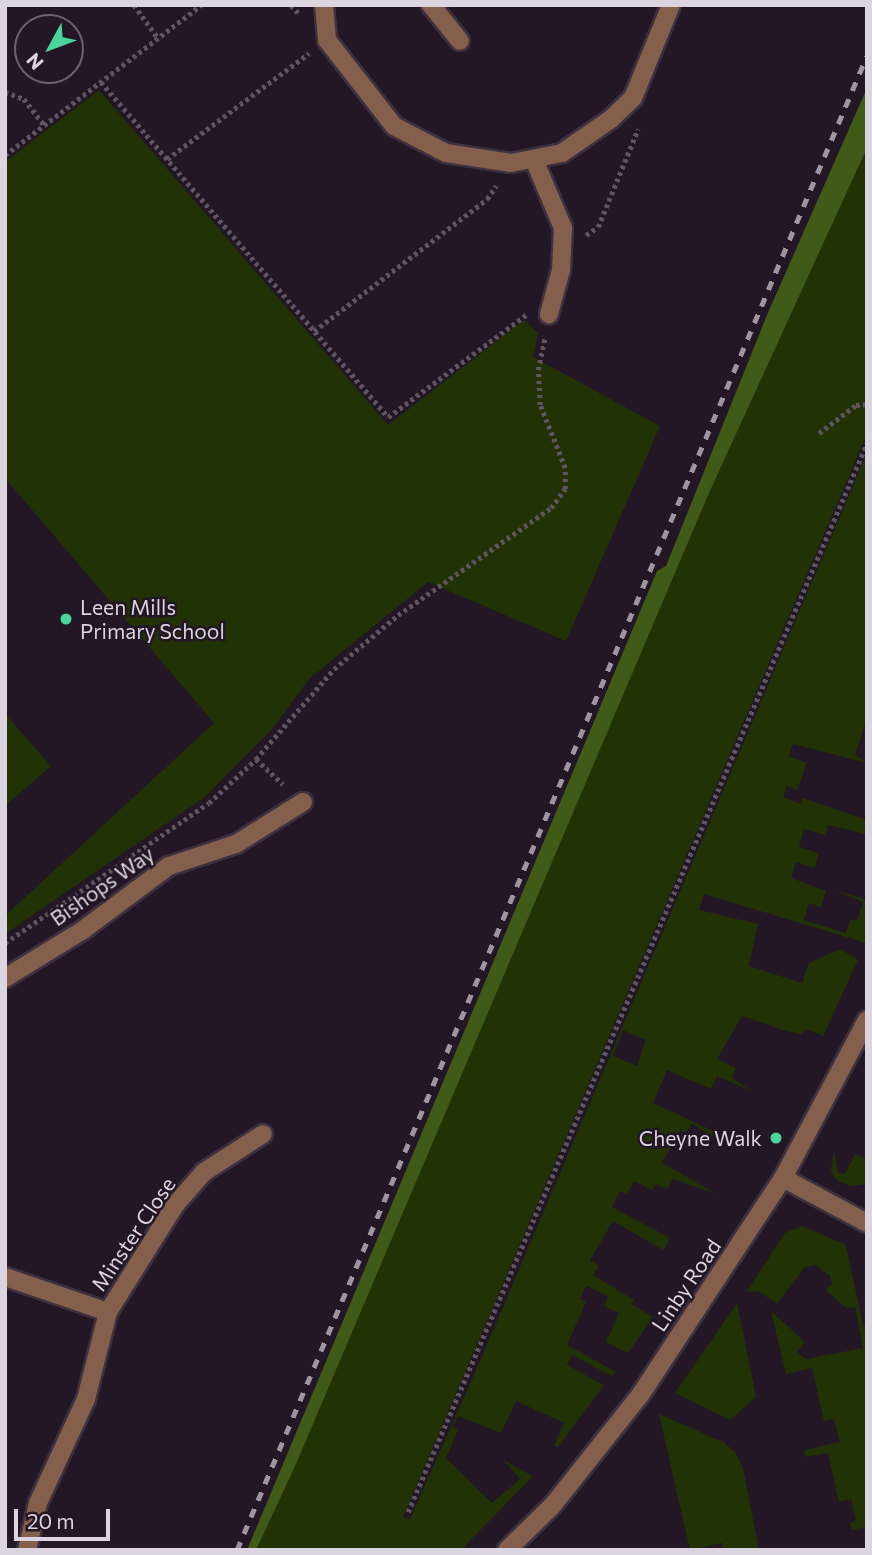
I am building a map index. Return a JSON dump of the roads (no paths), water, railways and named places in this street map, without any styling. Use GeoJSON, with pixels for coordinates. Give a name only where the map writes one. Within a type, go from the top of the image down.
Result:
{"type":"FeatureCollection","features":[{"type":"Feature","properties":{"kind":"street"},"geometry":{"type":"LineString","coordinates":[[324,5],[327,40],[394,127],[446,153],[511,163],[535,162],[584,141],[633,97],[671,5]]}},
{"type":"Feature","properties":{"kind":"street"},"geometry":{"type":"LineString","coordinates":[[431,5],[460,41]]}},
{"type":"Feature","properties":{"kind":"street"},"geometry":{"type":"LineString","coordinates":[[535,162],[562,228],[561,270],[549,314]]}},
{"type":"Feature","properties":{"kind":"street","name":"Bishops Way"},"geometry":{"type":"LineString","coordinates":[[5,978],[83,930],[169,866],[236,844],[303,802]]}},
{"type":"Feature","properties":{"kind":"street","name":"Linby Road"},"geometry":{"type":"LineString","coordinates":[[507,1550],[552,1505],[641,1394],[783,1178],[867,1020]]}},
{"type":"Feature","properties":{"kind":"street","name":"Minster Close"},"geometry":{"type":"LineString","coordinates":[[27,1550],[38,1503],[86,1399],[108,1312],[175,1205],[204,1172],[263,1133]]}},
{"type":"Feature","properties":{"kind":"street"},"geometry":{"type":"LineString","coordinates":[[783,1178],[867,1223]]}},
{"type":"Feature","properties":{"kind":"street","name":"Minster Close"},"geometry":{"type":"LineString","coordinates":[[5,1277],[108,1312]]}},
{"type":"Feature","properties":{"kind":"railway"},"geometry":{"type":"LineString","coordinates":[[237,1550],[867,56]]}},
{"type":"Feature","properties":{"kind":"place","name":"Leen Mills Primary School"},"geometry":{"type":"Point","coordinates":[66,619]}},
{"type":"Feature","properties":{"kind":"place","name":"Cheyne Walk"},"geometry":{"type":"Point","coordinates":[776,1138]}}]}
